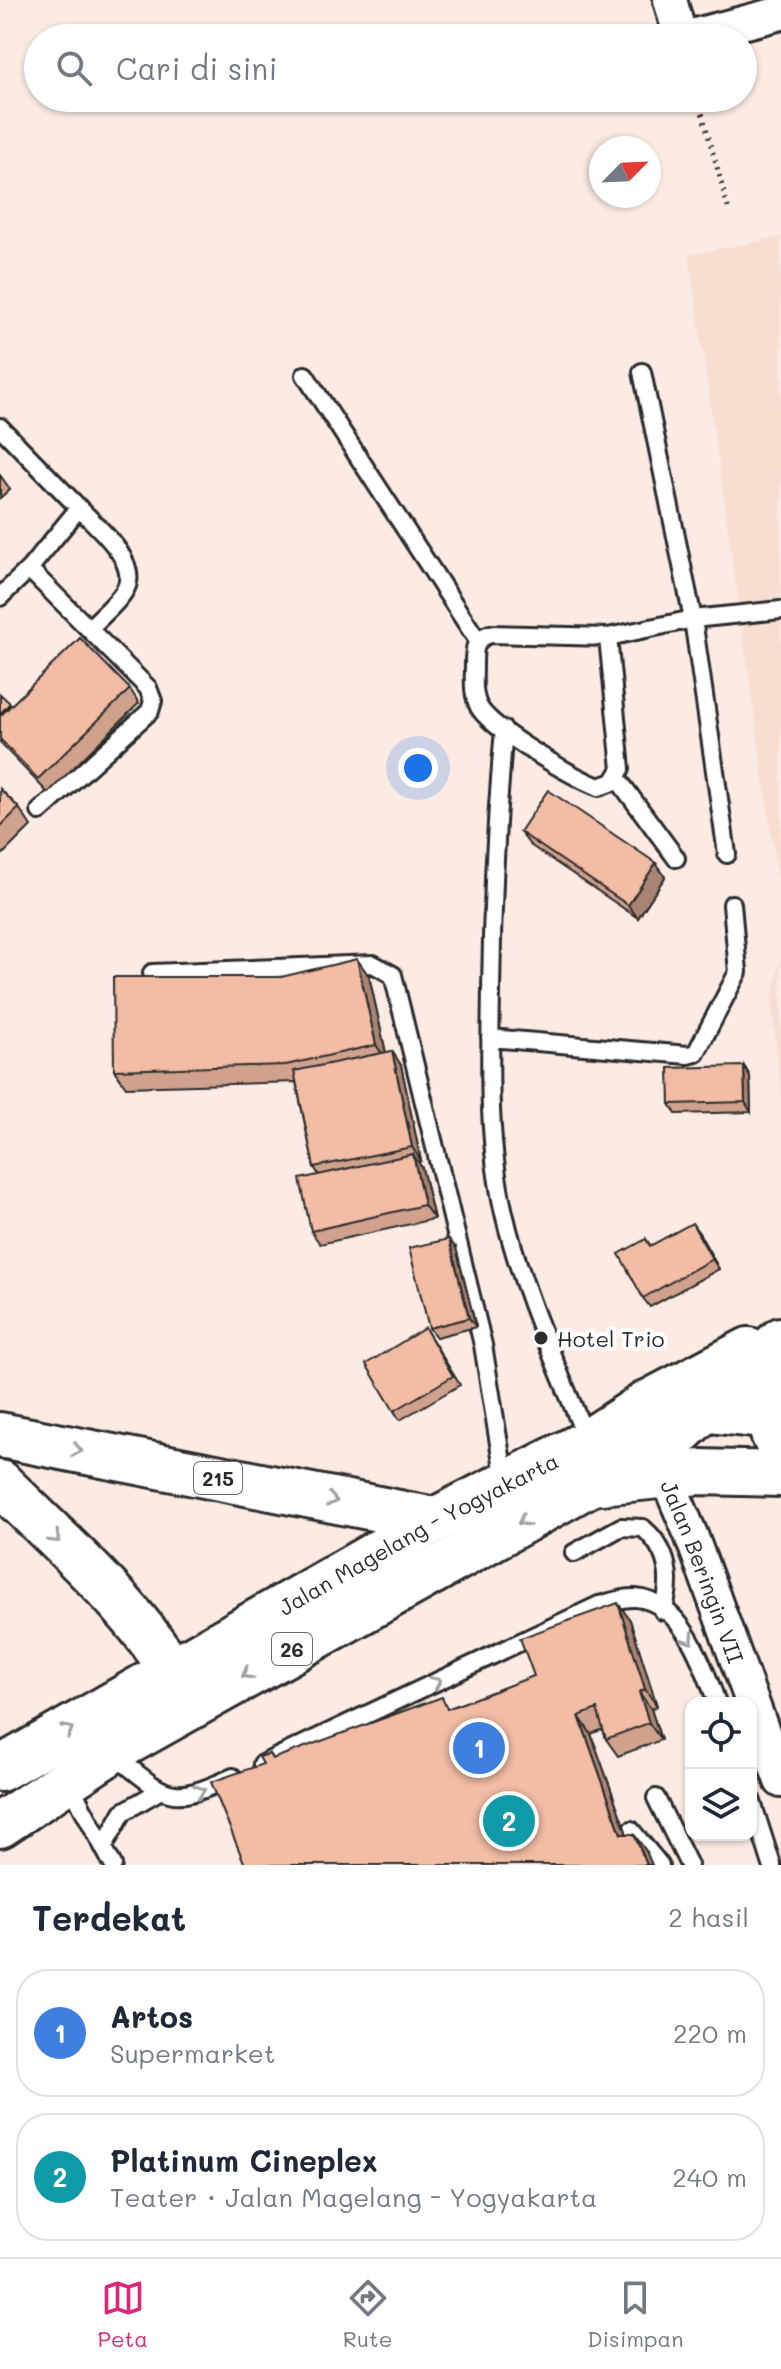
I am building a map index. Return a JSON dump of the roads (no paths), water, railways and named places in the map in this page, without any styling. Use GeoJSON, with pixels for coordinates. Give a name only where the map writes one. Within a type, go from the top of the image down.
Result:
{"type":"FeatureCollection","features":[{"type":"Feature","properties":{"kind":"main road"},"geometry":{"type":"LineString","coordinates":[[590,1463],[653,1438],[781,1334]]}},
{"type":"Feature","properties":{"kind":"main road"},"geometry":{"type":"LineString","coordinates":[[709,1410],[781,1340]]}},
{"type":"Feature","properties":{"kind":"main road"},"geometry":{"type":"LineString","coordinates":[[778,1426],[773,1377],[781,1355]]}},
{"type":"Feature","properties":{"kind":"main road","name":"26"},"geometry":{"type":"LineString","coordinates":[[590,1463],[653,1438],[709,1410],[778,1426]]}},
{"type":"Feature","properties":{"kind":"main road","name":"215"},"geometry":{"type":"LineString","coordinates":[[0,1435],[435,1520]]}},
{"type":"Feature","properties":{"kind":"main road","name":"26"},"geometry":{"type":"LineString","coordinates":[[653,1438],[781,1474]]}},
{"type":"Feature","properties":{"kind":"main road","name":"Jalan Magelang - Yogyakarta"},"geometry":{"type":"LineString","coordinates":[[0,1825],[110,1752],[183,1687],[435,1520],[505,1483],[590,1463]]}},
{"type":"Feature","properties":{"kind":"main road","name":"Jalan Magelang - Yogyakarta"},"geometry":{"type":"LineString","coordinates":[[0,1769],[183,1687],[590,1463]]}},
{"type":"Feature","properties":{"kind":"main road"},"geometry":{"type":"LineString","coordinates":[[0,1483],[138,1620],[183,1687]]}},
{"type":"Feature","properties":{"kind":"street"},"geometry":{"type":"LineString","coordinates":[[670,0],[678,24]]}},
{"type":"Feature","properties":{"kind":"street"},"geometry":{"type":"LineString","coordinates":[[738,24],[781,13]]}},
{"type":"Feature","properties":{"kind":"street","name":"Jalan Beringin VII"},"geometry":{"type":"LineString","coordinates":[[653,1438],[781,1781]]}},
{"type":"Feature","properties":{"kind":"lane"},"geometry":{"type":"LineString","coordinates":[[642,372],[693,619],[727,854]]}},
{"type":"Feature","properties":{"kind":"lane"},"geometry":{"type":"LineString","coordinates":[[305,375],[478,641]]}},
{"type":"Feature","properties":{"kind":"lane"},"geometry":{"type":"LineString","coordinates":[[0,427],[116,549],[128,572],[126,589],[91,627]]}},
{"type":"Feature","properties":{"kind":"lane"},"geometry":{"type":"LineString","coordinates":[[0,597],[29,569],[79,508]]}},
{"type":"Feature","properties":{"kind":"lane"},"geometry":{"type":"LineString","coordinates":[[29,569],[91,627],[148,688],[153,705],[40,811]]}},
{"type":"Feature","properties":{"kind":"lane"},"geometry":{"type":"LineString","coordinates":[[608,637],[621,769],[617,778],[605,786],[595,786],[486,717],[476,700],[474,647],[478,641],[490,634],[608,637],[693,619],[781,610]]}},
{"type":"Feature","properties":{"kind":"lane"},"geometry":{"type":"LineString","coordinates":[[504,730],[496,813],[491,1115],[504,1212],[535,1313],[590,1463]]}},
{"type":"Feature","properties":{"kind":"lane"},"geometry":{"type":"LineString","coordinates":[[617,778],[676,858]]}},
{"type":"Feature","properties":{"kind":"lane"},"geometry":{"type":"LineString","coordinates":[[490,1038],[696,1053],[738,972],[732,904]]}},
{"type":"Feature","properties":{"kind":"lane"},"geometry":{"type":"LineString","coordinates":[[152,973],[373,964],[393,975],[483,1345],[505,1483]]}},
{"type":"Feature","properties":{"kind":"lane"},"geometry":{"type":"LineString","coordinates":[[574,1553],[621,1527],[643,1528],[655,1541],[670,1575],[663,1611]]}},
{"type":"Feature","properties":{"kind":"lane"},"geometry":{"type":"LineString","coordinates":[[110,1752],[159,1791],[181,1797],[197,1794],[599,1605],[634,1597],[651,1602],[690,1637],[715,1697]]}},
{"type":"Feature","properties":{"kind":"lane"},"geometry":{"type":"LineString","coordinates":[[67,1780],[105,1844],[113,1865]]}},
{"type":"Feature","properties":{"kind":"lane"},"geometry":{"type":"LineString","coordinates":[[105,1844],[123,1812],[159,1791]]}},
{"type":"Feature","properties":{"kind":"lane"},"geometry":{"type":"LineString","coordinates":[[656,1798],[689,1865]]}},
{"type":"Feature","properties":{"kind":"lane"},"geometry":{"type":"LineString","coordinates":[[757,1818],[772,1865]]}},
{"type":"Feature","properties":{"kind":"lane"},"geometry":{"type":"LineString","coordinates":[[631,1830],[660,1865]]}},
{"type":"Feature","properties":{"kind":"place","name":"Hotel Trio"},"geometry":{"type":"Point","coordinates":[541,1338]}},
{"type":"Feature","properties":{"kind":"place","name":"Artos"},"geometry":{"type":"Point","coordinates":[479,1748]}},
{"type":"Feature","properties":{"kind":"place","name":"Platinum Cineplex"},"geometry":{"type":"Point","coordinates":[509,1821]}}]}
